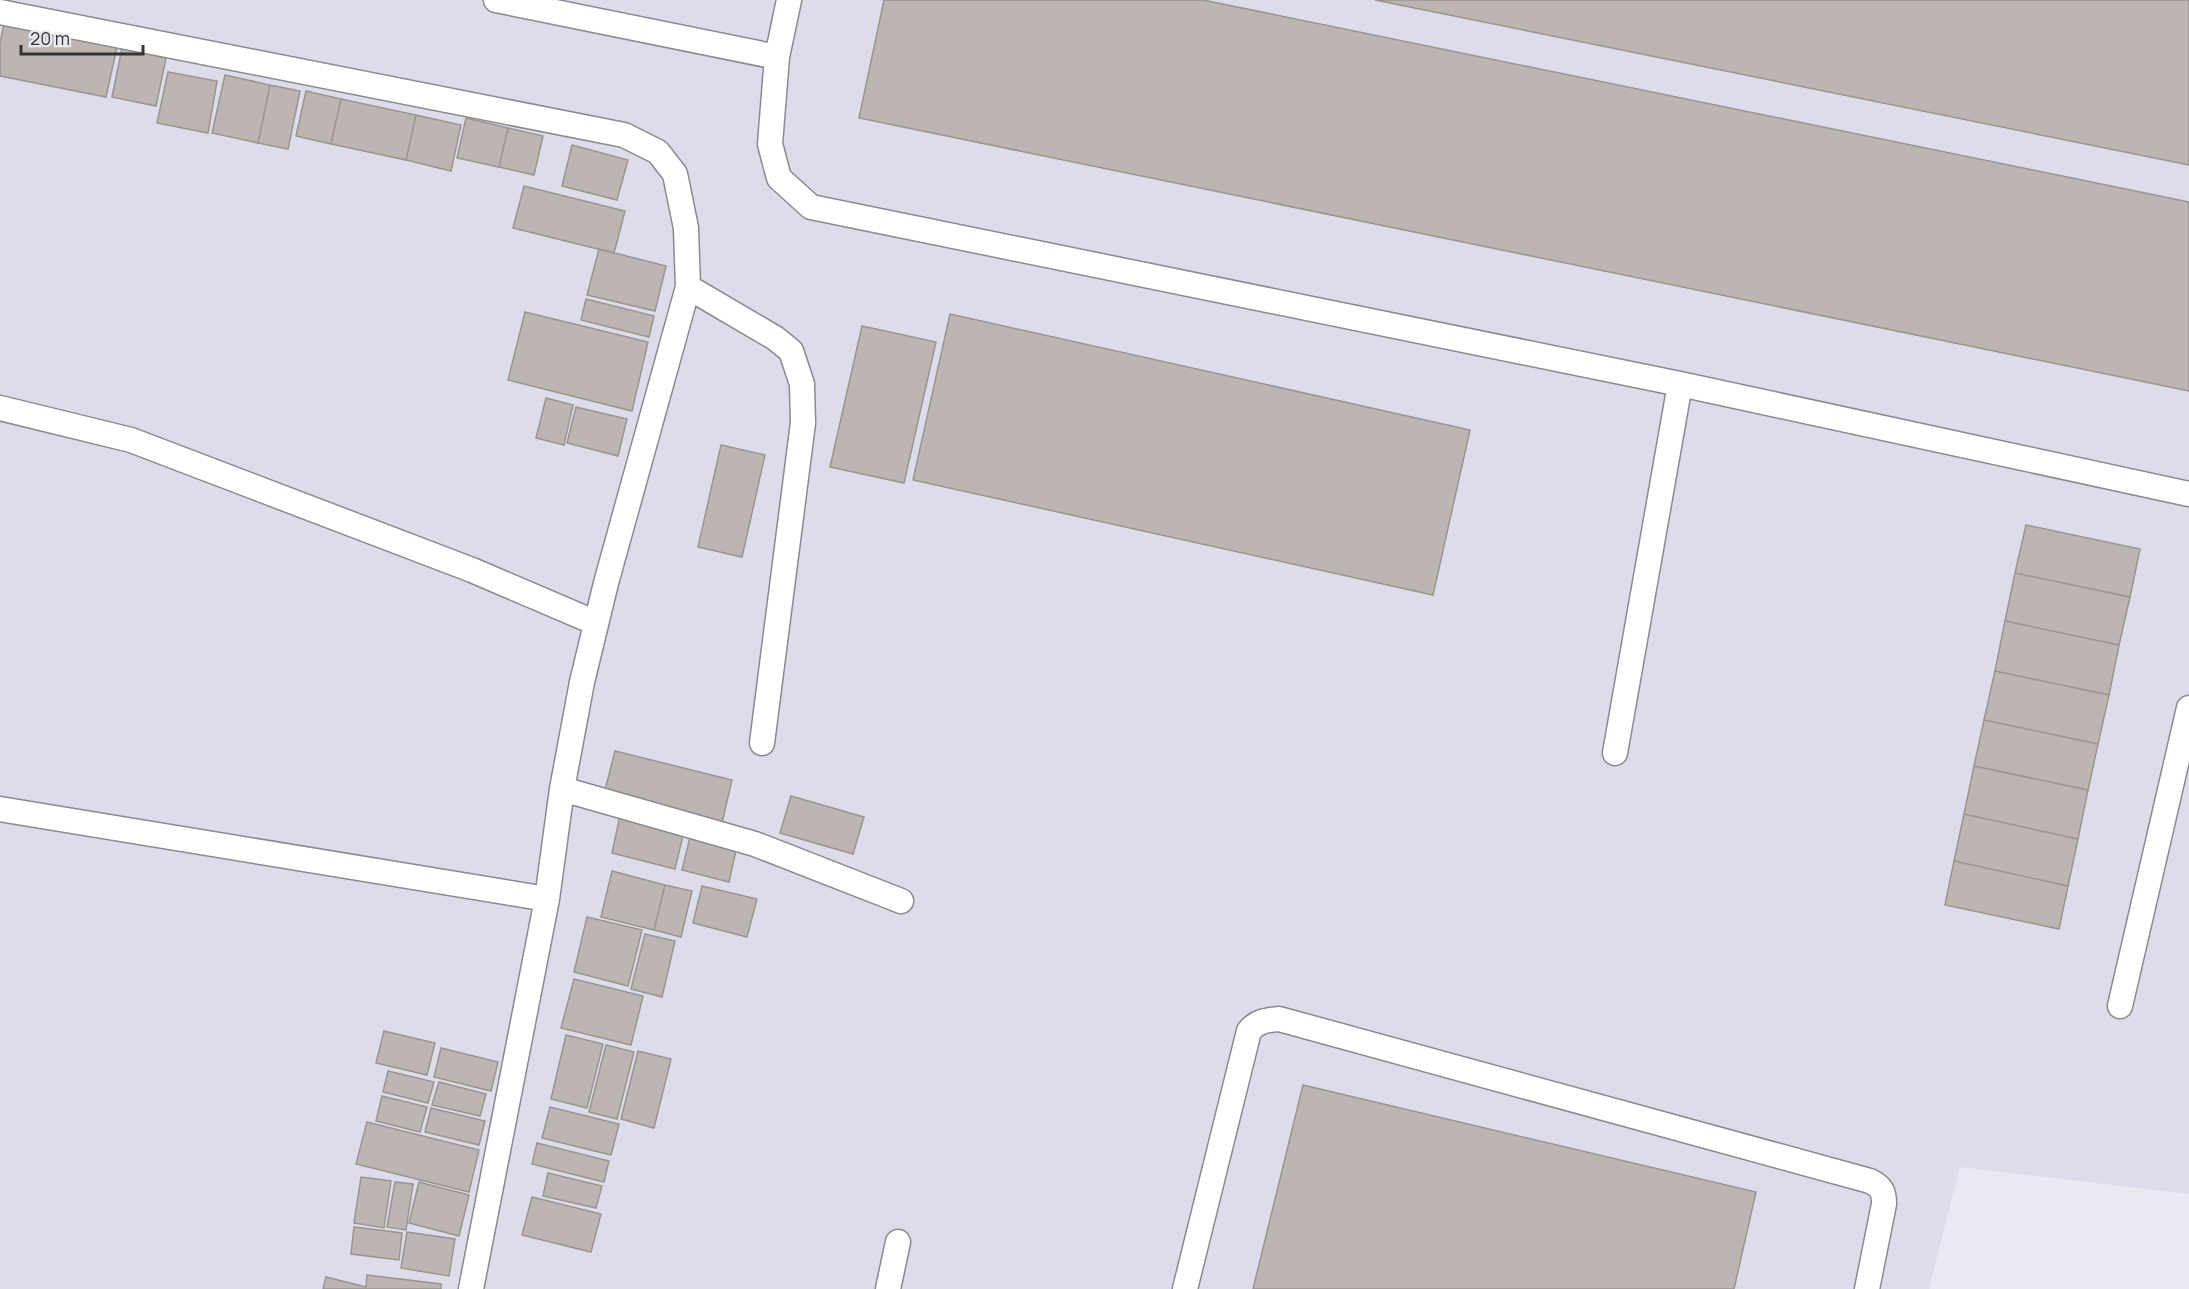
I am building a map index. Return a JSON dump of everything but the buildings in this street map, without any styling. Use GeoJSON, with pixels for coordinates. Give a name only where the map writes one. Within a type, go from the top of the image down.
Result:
{"type":"FeatureCollection","features":[{"type":"Feature","properties":{"kind":"lane"},"geometry":{"type":"LineString","coordinates":[[496,0],[777,57]]}},
{"type":"Feature","properties":{"kind":"lane"},"geometry":{"type":"LineString","coordinates":[[789,0],[777,57],[770,144],[779,178],[811,207],[1680,384],[2189,494]]}},
{"type":"Feature","properties":{"kind":"lane"},"geometry":{"type":"LineString","coordinates":[[0,12],[624,135],[658,152],[675,174],[686,228],[688,287],[582,682],[562,789],[547,899],[471,1289]]}},
{"type":"Feature","properties":{"kind":"lane"},"geometry":{"type":"LineString","coordinates":[[688,287],[775,338],[791,351],[802,384],[802,423],[762,743]]}},
{"type":"Feature","properties":{"kind":"lane"},"geometry":{"type":"LineString","coordinates":[[1615,753],[1680,384]]}},
{"type":"Feature","properties":{"kind":"lane"},"geometry":{"type":"LineString","coordinates":[[0,408],[131,440],[472,570],[596,623]]}},
{"type":"Feature","properties":{"kind":"lane"},"geometry":{"type":"LineString","coordinates":[[2120,1006],[2189,708]]}},
{"type":"Feature","properties":{"kind":"lane"},"geometry":{"type":"LineString","coordinates":[[562,789],[755,844],[901,901]]}},
{"type":"Feature","properties":{"kind":"lane"},"geometry":{"type":"LineString","coordinates":[[0,809],[547,899]]}},
{"type":"Feature","properties":{"kind":"lane"},"geometry":{"type":"LineString","coordinates":[[1185,1289],[1249,1031],[1254,1025],[1263,1021],[1280,1019],[1870,1181],[1881,1188],[1884,1194],[1884,1204],[1867,1289]]}},
{"type":"Feature","properties":{"kind":"lane"},"geometry":{"type":"LineString","coordinates":[[888,1289],[898,1242]]}},
{"type":"Feature","properties":{"kind":"shaded area"},"geometry":{"type":"Polygon","coordinates":[[[0,0],[2189,0],[2189,1194],[1960,1167],[1929,1289],[0,1289],[0,0]]]}}]}
